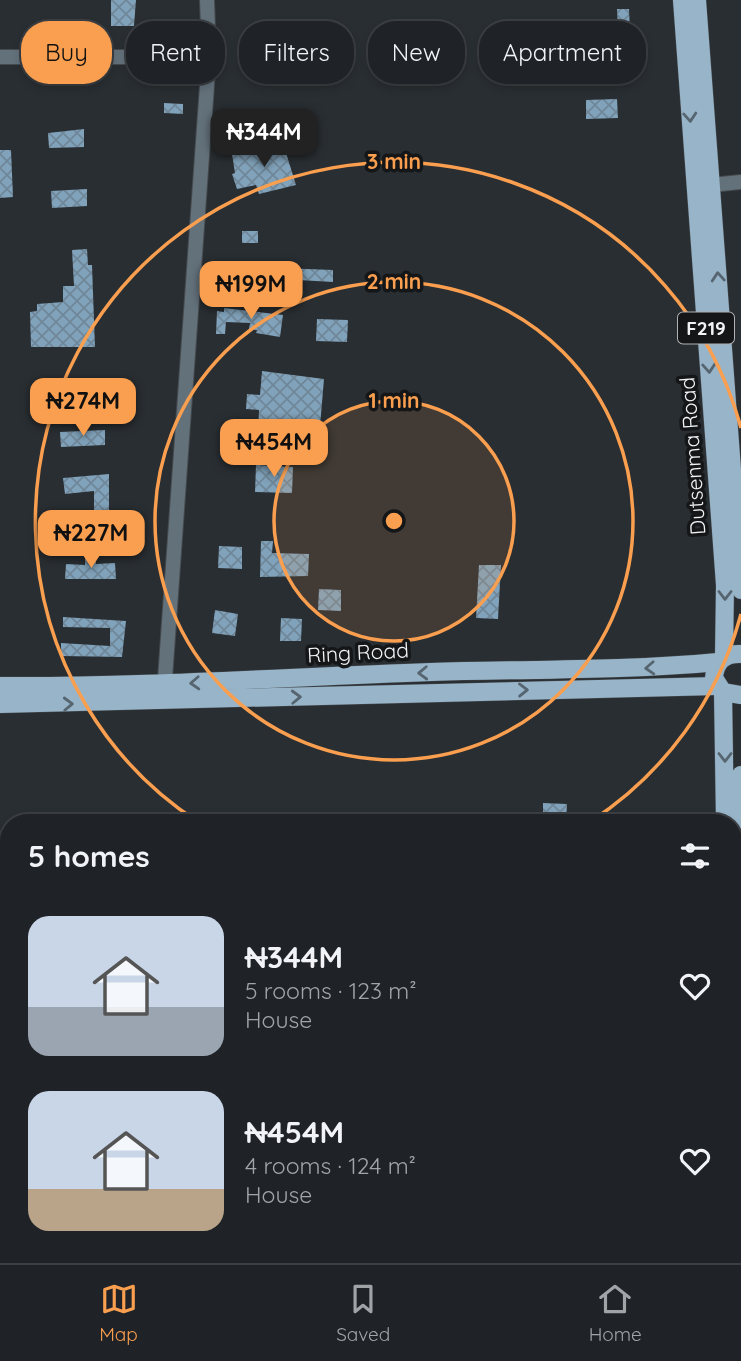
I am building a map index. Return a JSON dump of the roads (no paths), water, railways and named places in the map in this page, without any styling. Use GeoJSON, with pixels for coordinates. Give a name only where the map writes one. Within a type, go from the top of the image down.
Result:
{"type":"FeatureCollection","features":[{"type":"Feature","properties":{"kind":"main road","name":"Dutsenma Road"},"geometry":{"type":"LineString","coordinates":[[682,0],[728,658]]}},
{"type":"Feature","properties":{"kind":"main road","name":"Dutsenma Road"},"geometry":{"type":"LineString","coordinates":[[697,0],[741,590]]}},
{"type":"Feature","properties":{"kind":"main road","name":"F219"},"geometry":{"type":"LineString","coordinates":[[725,814],[727,691],[714,678],[728,658]]}},
{"type":"Feature","properties":{"kind":"main road","name":"Ring Road"},"geometry":{"type":"LineString","coordinates":[[0,686],[164,693],[432,672],[614,669],[728,658]]}},
{"type":"Feature","properties":{"kind":"main road"},"geometry":{"type":"LineString","coordinates":[[0,704],[164,693],[727,691]]}},
{"type":"Feature","properties":{"kind":"main road"},"geometry":{"type":"LineString","coordinates":[[739,814],[741,775]]}},
{"type":"Feature","properties":{"kind":"street"},"geometry":{"type":"LineString","coordinates":[[207,0],[208,21]]}},
{"type":"Feature","properties":{"kind":"street"},"geometry":{"type":"LineString","coordinates":[[0,57],[126,57]]}},
{"type":"Feature","properties":{"kind":"street"},"geometry":{"type":"LineString","coordinates":[[164,693],[207,84]]}},
{"type":"Feature","properties":{"kind":"street"},"geometry":{"type":"LineString","coordinates":[[711,185],[741,182]]}}]}
